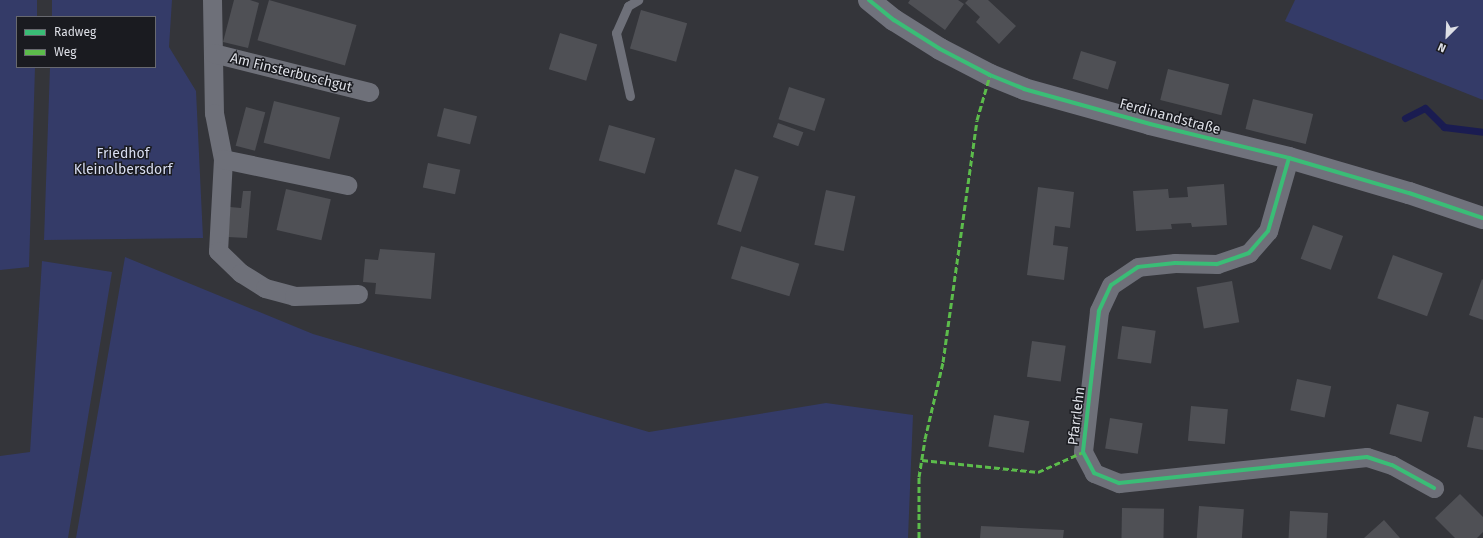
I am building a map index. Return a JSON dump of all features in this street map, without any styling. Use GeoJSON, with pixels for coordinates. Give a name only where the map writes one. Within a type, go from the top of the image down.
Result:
{"type":"FeatureCollection","features":[{"type":"Feature","properties":{"kind":"street","name":"Am Finsterbuschgut"},"geometry":{"type":"LineString","coordinates":[[212,0],[214,113],[223,159],[218,251],[241,272],[265,288],[294,296],[358,294]]}},
{"type":"Feature","properties":{"kind":"street","name":"Ferdinandstraße"},"geometry":{"type":"LineString","coordinates":[[869,0],[894,20],[940,49],[990,75],[1024,89],[1150,124],[1289,158],[1409,193],[1483,218]]}},
{"type":"Feature","properties":{"kind":"street","name":"Am Finsterbuschgut"},"geometry":{"type":"LineString","coordinates":[[213,53],[369,92]]}},
{"type":"Feature","properties":{"kind":"street","name":"Pfarrlehn"},"geometry":{"type":"LineString","coordinates":[[1289,158],[1268,230],[1249,253],[1218,264],[1175,263],[1138,267],[1111,285],[1099,310],[1083,452],[1094,473],[1119,483],[1366,457],[1392,464],[1434,488]]}},
{"type":"Feature","properties":{"kind":"street"},"geometry":{"type":"LineString","coordinates":[[223,159],[347,185]]}},
{"type":"Feature","properties":{"kind":"lane"},"geometry":{"type":"LineString","coordinates":[[630,96],[616,33],[628,6],[638,0]]}},
{"type":"Feature","properties":{"kind":"green space"},"geometry":{"type":"Polygon","coordinates":[[[0,0],[37,0],[37,16],[16,16],[16,68],[35,68],[29,267],[0,270],[0,0]]]}},
{"type":"Feature","properties":{"kind":"green space","name":"Friedhof Kleinolbersdorf"},"geometry":{"type":"Polygon","coordinates":[[[52,0],[172,0],[169,47],[196,91],[203,238],[44,240],[50,68],[156,68],[156,16],[52,16],[52,0]]]}},
{"type":"Feature","properties":{"kind":"green space"},"geometry":{"type":"Polygon","coordinates":[[[1295,0],[1483,0],[1483,100],[1285,21],[1295,0]]]}},
{"type":"Feature","properties":{"kind":"green space"},"geometry":{"type":"Polygon","coordinates":[[[125,257],[313,334],[649,432],[826,403],[913,415],[908,538],[76,538],[125,257]]]}},
{"type":"Feature","properties":{"kind":"green space"},"geometry":{"type":"Polygon","coordinates":[[[42,261],[112,272],[68,538],[0,538],[0,456],[30,452],[42,261]]]}},
{"type":"Feature","properties":{"kind":"building"},"geometry":{"type":"Polygon","coordinates":[[[234,0],[250,0],[259,3],[248,48],[223,42],[234,0]]]}},
{"type":"Feature","properties":{"kind":"building"},"geometry":{"type":"Polygon","coordinates":[[[269,0],[356,25],[345,65],[257,40],[269,0]]]}},
{"type":"Feature","properties":{"kind":"building"},"geometry":{"type":"Polygon","coordinates":[[[910,0],[958,0],[964,4],[945,30],[908,3],[910,0]]]}},
{"type":"Feature","properties":{"kind":"building"},"geometry":{"type":"Polygon","coordinates":[[[968,0],[988,0],[1016,26],[999,44],[976,22],[980,17],[965,3],[968,0]]]}},
{"type":"Feature","properties":{"kind":"building"},"geometry":{"type":"Polygon","coordinates":[[[641,10],[687,23],[676,62],[630,48],[641,10]]]}},
{"type":"Feature","properties":{"kind":"building"},"geometry":{"type":"Polygon","coordinates":[[[560,33],[597,44],[586,81],[549,69],[560,33]]]}},
{"type":"Feature","properties":{"kind":"building"},"geometry":{"type":"Polygon","coordinates":[[[1081,51],[1116,62],[1108,90],[1073,79],[1081,51]]]}},
{"type":"Feature","properties":{"kind":"building"},"geometry":{"type":"Polygon","coordinates":[[[1168,69],[1229,84],[1221,115],[1160,100],[1168,69]]]}},
{"type":"Feature","properties":{"kind":"building"},"geometry":{"type":"Polygon","coordinates":[[[789,87],[825,99],[815,131],[778,119],[789,87]]]}},
{"type":"Feature","properties":{"kind":"building"},"geometry":{"type":"Polygon","coordinates":[[[1253,99],[1313,114],[1306,144],[1246,129],[1253,99]]]}},
{"type":"Feature","properties":{"kind":"building"},"geometry":{"type":"Polygon","coordinates":[[[274,101],[340,117],[330,159],[264,143],[274,101]]]}},
{"type":"Feature","properties":{"kind":"building"},"geometry":{"type":"Polygon","coordinates":[[[246,107],[265,112],[255,151],[236,146],[246,107]]]}},
{"type":"Feature","properties":{"kind":"building"},"geometry":{"type":"Polygon","coordinates":[[[444,108],[477,116],[470,144],[437,136],[444,108]]]}},
{"type":"Feature","properties":{"kind":"building"},"geometry":{"type":"Polygon","coordinates":[[[778,123],[803,132],[798,146],[773,137],[778,123]]]}},
{"type":"Feature","properties":{"kind":"building"},"geometry":{"type":"Polygon","coordinates":[[[609,125],[655,138],[645,174],[599,161],[609,125]]]}},
{"type":"Feature","properties":{"kind":"building"},"geometry":{"type":"Polygon","coordinates":[[[428,163],[460,170],[455,194],[423,187],[428,163]]]}},
{"type":"Feature","properties":{"kind":"building"},"geometry":{"type":"Polygon","coordinates":[[[735,169],[759,177],[741,232],[717,224],[735,169]]]}},
{"type":"Feature","properties":{"kind":"building"},"geometry":{"type":"Polygon","coordinates":[[[1224,184],[1227,225],[1192,227],[1191,223],[1171,224],[1172,229],[1136,231],[1133,191],[1168,189],[1169,198],[1188,197],[1187,187],[1224,184]]]}},
{"type":"Feature","properties":{"kind":"building"},"geometry":{"type":"Polygon","coordinates":[[[1038,187],[1074,192],[1070,228],[1055,226],[1053,245],[1068,247],[1064,280],[1027,275],[1038,187]]]}},
{"type":"Feature","properties":{"kind":"building"},"geometry":{"type":"Polygon","coordinates":[[[286,189],[331,199],[321,240],[277,230],[286,189]]]}},
{"type":"Feature","properties":{"kind":"building"},"geometry":{"type":"Polygon","coordinates":[[[826,190],[855,196],[844,251],[814,245],[826,190]]]}},
{"type":"Feature","properties":{"kind":"building"},"geometry":{"type":"Polygon","coordinates":[[[243,191],[251,191],[247,238],[228,237],[230,207],[241,208],[243,191]]]}},
{"type":"Feature","properties":{"kind":"building"},"geometry":{"type":"Polygon","coordinates":[[[1313,225],[1343,236],[1331,270],[1301,259],[1313,225]]]}},
{"type":"Feature","properties":{"kind":"building"},"geometry":{"type":"Polygon","coordinates":[[[741,246],[799,264],[789,296],[731,279],[741,246]]]}},
{"type":"Feature","properties":{"kind":"building"},"geometry":{"type":"Polygon","coordinates":[[[380,249],[435,253],[431,299],[375,294],[376,283],[363,282],[365,259],[378,260],[380,249]]]}},
{"type":"Feature","properties":{"kind":"building"},"geometry":{"type":"Polygon","coordinates":[[[1393,255],[1443,273],[1427,316],[1377,298],[1393,255]]]}},
{"type":"Feature","properties":{"kind":"building"},"geometry":{"type":"Polygon","coordinates":[[[1482,279],[1483,280],[1483,320],[1469,315],[1482,279]]]}},
{"type":"Feature","properties":{"kind":"building"},"geometry":{"type":"Polygon","coordinates":[[[1232,281],[1239,322],[1204,329],[1197,287],[1232,281]]]}},
{"type":"Feature","properties":{"kind":"building"},"geometry":{"type":"Polygon","coordinates":[[[1122,326],[1156,331],[1151,363],[1117,359],[1122,326]]]}},
{"type":"Feature","properties":{"kind":"building"},"geometry":{"type":"Polygon","coordinates":[[[1032,341],[1066,346],[1061,381],[1027,377],[1032,341]]]}},
{"type":"Feature","properties":{"kind":"building"},"geometry":{"type":"Polygon","coordinates":[[[1297,379],[1331,386],[1325,418],[1290,410],[1297,379]]]}},
{"type":"Feature","properties":{"kind":"building"},"geometry":{"type":"Polygon","coordinates":[[[1397,404],[1429,412],[1422,442],[1390,434],[1397,404]]]}},
{"type":"Feature","properties":{"kind":"building"},"geometry":{"type":"Polygon","coordinates":[[[1191,406],[1228,409],[1225,444],[1188,441],[1191,406]]]}},
{"type":"Feature","properties":{"kind":"building"},"geometry":{"type":"Polygon","coordinates":[[[994,415],[1029,421],[1024,453],[988,447],[994,415]]]}},
{"type":"Feature","properties":{"kind":"building"},"geometry":{"type":"Polygon","coordinates":[[[1474,416],[1483,418],[1483,450],[1467,447],[1474,416]]]}},
{"type":"Feature","properties":{"kind":"building"},"geometry":{"type":"Polygon","coordinates":[[[1110,418],[1143,423],[1138,454],[1105,449],[1110,418]]]}},
{"type":"Feature","properties":{"kind":"building"},"geometry":{"type":"Polygon","coordinates":[[[1460,494],[1483,517],[1483,532],[1477,538],[1455,538],[1435,518],[1460,494]]]}},
{"type":"Feature","properties":{"kind":"building"},"geometry":{"type":"Polygon","coordinates":[[[1199,506],[1244,509],[1242,538],[1197,538],[1199,506]]]}},
{"type":"Feature","properties":{"kind":"building"},"geometry":{"type":"Polygon","coordinates":[[[1122,508],[1164,509],[1163,538],[1121,538],[1122,508]]]}},
{"type":"Feature","properties":{"kind":"building"},"geometry":{"type":"Polygon","coordinates":[[[1290,511],[1328,513],[1327,538],[1289,538],[1290,511]]]}},
{"type":"Feature","properties":{"kind":"building"},"geometry":{"type":"Polygon","coordinates":[[[1384,520],[1400,538],[1364,538],[1384,520]]]}},
{"type":"Feature","properties":{"kind":"building"},"geometry":{"type":"Polygon","coordinates":[[[981,526],[1064,530],[1063,538],[980,538],[981,526]]]}},
{"type":"Feature","properties":{"kind":"waterway"},"geometry":{"type":"LineString","coordinates":[[1405,118],[1425,108],[1444,127],[1483,132]]}},
{"type":"Feature","properties":{"kind":"marked path"},"geometry":{"type":"LineString","coordinates":[[919,538],[919,477],[925,439],[943,362],[977,120],[990,75]]}},
{"type":"Feature","properties":{"kind":"marked path"},"geometry":{"type":"LineString","coordinates":[[922,460],[1038,472],[1083,452]]}},
{"type":"Feature","properties":{"kind":"cycle path"},"geometry":{"type":"LineString","coordinates":[[869,0],[894,20],[940,49],[990,75],[1024,89],[1150,124],[1289,158],[1409,193],[1483,218]]}},
{"type":"Feature","properties":{"kind":"cycle path"},"geometry":{"type":"LineString","coordinates":[[1289,158],[1268,231],[1249,253],[1217,264],[1175,263],[1138,267],[1111,285],[1099,311],[1083,452],[1094,473],[1119,483],[1367,457],[1392,465],[1434,488]]}}]}
